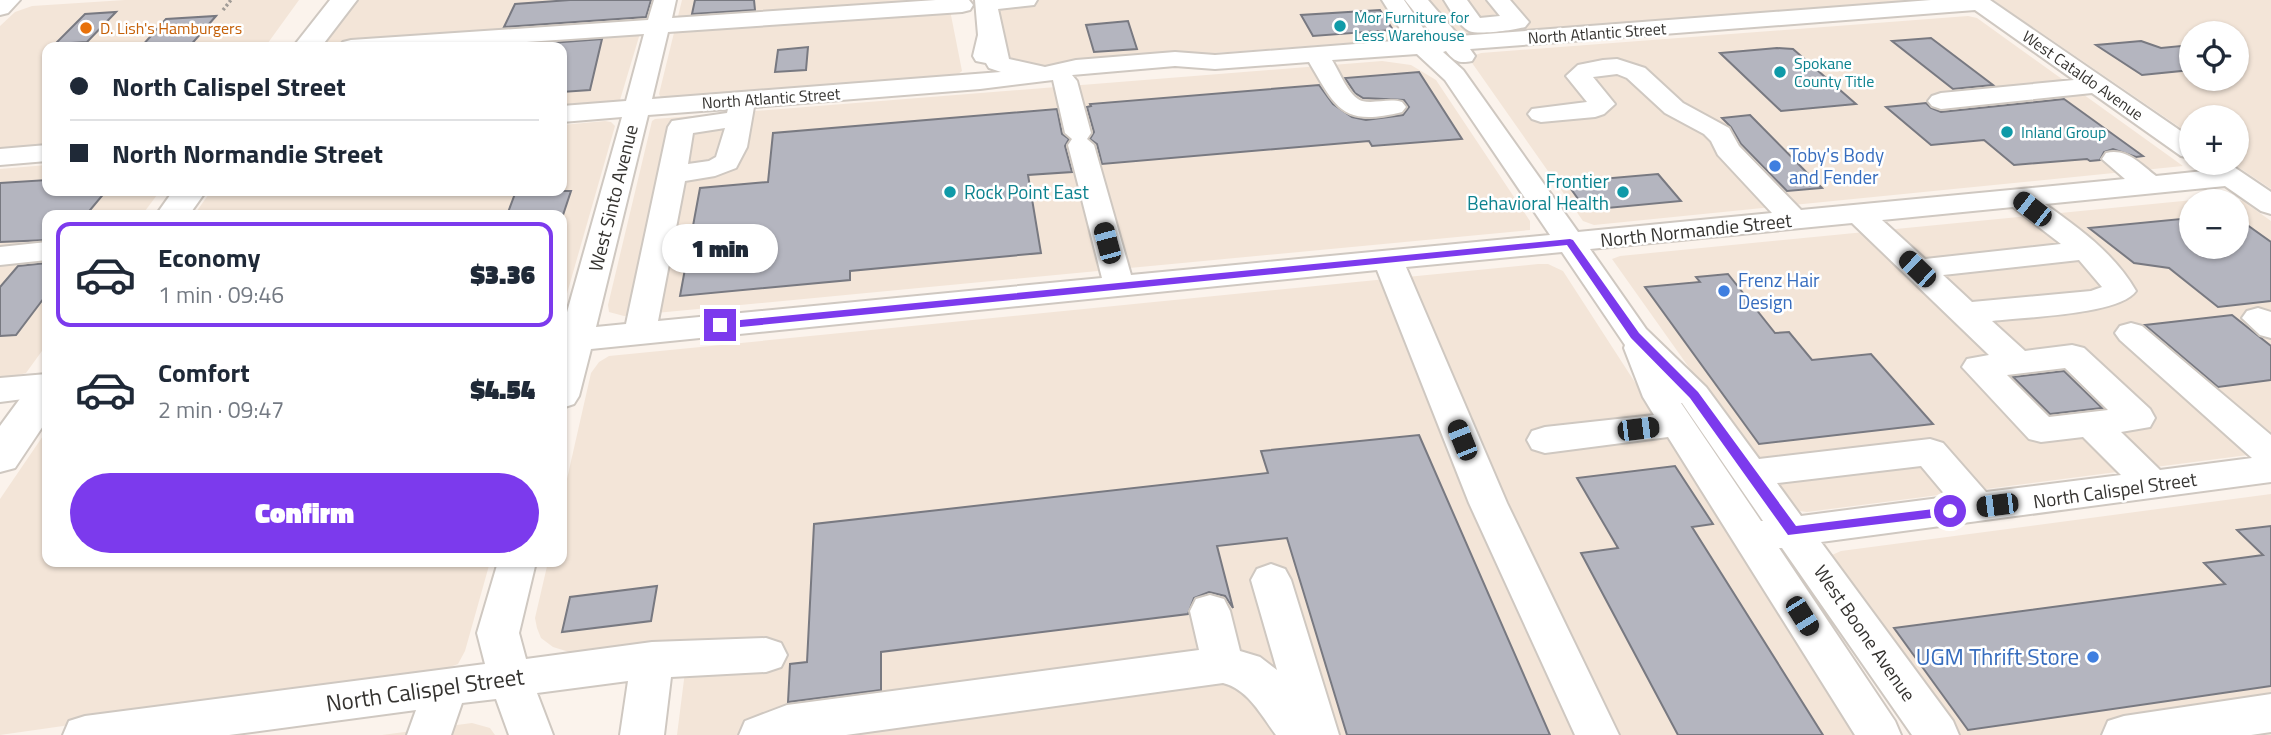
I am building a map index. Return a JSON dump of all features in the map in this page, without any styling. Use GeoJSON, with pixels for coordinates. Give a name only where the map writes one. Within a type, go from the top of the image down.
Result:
{"type":"FeatureCollection","features":[{"type":"Feature","properties":{"kind":"main road"},"geometry":{"type":"LineString","coordinates":[[283,42],[313,0]]}},
{"type":"Feature","properties":{"kind":"main road"},"geometry":{"type":"LineString","coordinates":[[311,42],[344,0]]}},
{"type":"Feature","properties":{"kind":"main road"},"geometry":{"type":"LineString","coordinates":[[0,457],[42,394]]}},
{"type":"Feature","properties":{"kind":"street"},"geometry":{"type":"LineString","coordinates":[[0,8],[9,0]]}},
{"type":"Feature","properties":{"kind":"street"},"geometry":{"type":"LineString","coordinates":[[969,21],[986,1],[1026,0]]}},
{"type":"Feature","properties":{"kind":"street","name":"West Boone Avenue"},"geometry":{"type":"LineString","coordinates":[[1393,0],[1423,46],[1444,63],[1467,94],[1635,336],[1694,395],[1937,735]]}},
{"type":"Feature","properties":{"kind":"street","name":"West Boone Avenue"},"geometry":{"type":"LineString","coordinates":[[1416,0],[1454,44],[1498,111],[1511,159]]}},
{"type":"Feature","properties":{"kind":"street"},"geometry":{"type":"LineString","coordinates":[[1455,0],[1474,25],[1496,32],[1517,22],[1498,0]]}},
{"type":"Feature","properties":{"kind":"street","name":"North Atlantic Street"},"geometry":{"type":"LineString","coordinates":[[567,114],[636,109],[741,110],[980,82],[1017,85],[1070,74],[1179,72],[1215,62],[1454,44],[1496,32],[1903,4],[1977,2]]}},
{"type":"Feature","properties":{"kind":"street","name":"West Cataldo Avenue"},"geometry":{"type":"LineString","coordinates":[[1977,2],[2179,142]]}},
{"type":"Feature","properties":{"kind":"street"},"geometry":{"type":"LineString","coordinates":[[397,42],[662,13],[969,21]]}},
{"type":"Feature","properties":{"kind":"street","name":"West Sinto Avenue"},"geometry":{"type":"LineString","coordinates":[[569,340],[611,206],[662,13]]}},
{"type":"Feature","properties":{"kind":"street"},"geometry":{"type":"LineString","coordinates":[[969,21],[998,63],[1006,67],[1070,74],[1080,139],[1119,286]]}},
{"type":"Feature","properties":{"kind":"street"},"geometry":{"type":"LineString","coordinates":[[969,21],[980,82]]}},
{"type":"Feature","properties":{"kind":"street"},"geometry":{"type":"LineString","coordinates":[[1393,107],[1351,107],[1345,102],[1324,54],[1405,59],[1421,63],[1467,94]]}},
{"type":"Feature","properties":{"kind":"street"},"geometry":{"type":"LineString","coordinates":[[1541,114],[1595,109],[1602,104],[1578,76],[1586,69],[1618,66],[1638,72],[1670,105],[1689,117],[1714,127],[1725,139],[1727,149],[1794,220]]}},
{"type":"Feature","properties":{"kind":"street"},"geometry":{"type":"LineString","coordinates":[[1941,101],[2098,85]]}},
{"type":"Feature","properties":{"kind":"street"},"geometry":{"type":"LineString","coordinates":[[611,206],[669,188],[728,162],[733,154],[741,110],[681,127],[669,188],[640,333]]}},
{"type":"Feature","properties":{"kind":"street"},"geometry":{"type":"LineString","coordinates":[[0,157],[42,153]]}},
{"type":"Feature","properties":{"kind":"street"},"geometry":{"type":"LineString","coordinates":[[2116,159],[2150,185]]}},
{"type":"Feature","properties":{"kind":"street","name":"North Normandie Street"},"geometry":{"type":"LineString","coordinates":[[569,340],[2150,185],[2197,175]]}},
{"type":"Feature","properties":{"kind":"street"},"geometry":{"type":"LineString","coordinates":[[2227,175],[2271,205]]}},
{"type":"Feature","properties":{"kind":"street"},"geometry":{"type":"LineString","coordinates":[[1967,313],[2095,300],[2120,291],[2115,279],[2085,250],[2019,198]]}},
{"type":"Feature","properties":{"kind":"street"},"geometry":{"type":"LineString","coordinates":[[1858,214],[2018,363]]}},
{"type":"Feature","properties":{"kind":"street"},"geometry":{"type":"LineString","coordinates":[[1917,269],[2085,250]]}},
{"type":"Feature","properties":{"kind":"street"},"geometry":{"type":"LineString","coordinates":[[0,256],[42,252]]}},
{"type":"Feature","properties":{"kind":"street"},"geometry":{"type":"LineString","coordinates":[[1388,260],[1488,503],[1597,735]]}},
{"type":"Feature","properties":{"kind":"street"},"geometry":{"type":"LineString","coordinates":[[2131,333],[2271,454]]}},
{"type":"Feature","properties":{"kind":"street","name":"West Boone Avenue"},"geometry":{"type":"LineString","coordinates":[[1635,336],[1660,397],[1880,735]]}},
{"type":"Feature","properties":{"kind":"street"},"geometry":{"type":"LineString","coordinates":[[2072,356],[2138,418],[2091,424],[2041,430],[1979,367],[2072,356]]}},
{"type":"Feature","properties":{"kind":"street"},"geometry":{"type":"LineString","coordinates":[[0,390],[42,387]]}},
{"type":"Feature","properties":{"kind":"street"},"geometry":{"type":"LineString","coordinates":[[1545,440],[1677,424]]}},
{"type":"Feature","properties":{"kind":"street"},"geometry":{"type":"LineString","coordinates":[[2091,424],[2153,485]]}},
{"type":"Feature","properties":{"kind":"street"},"geometry":{"type":"LineString","coordinates":[[1751,473],[1930,452],[1978,508]]}},
{"type":"Feature","properties":{"kind":"street","name":"North Calispel Street"},"geometry":{"type":"LineString","coordinates":[[1751,537],[2271,469]]}},
{"type":"Feature","properties":{"kind":"street"},"geometry":{"type":"LineString","coordinates":[[516,567],[498,633],[510,678],[531,735]]}},
{"type":"Feature","properties":{"kind":"street"},"geometry":{"type":"LineString","coordinates":[[1271,580],[1317,735]]}},
{"type":"Feature","properties":{"kind":"street"},"geometry":{"type":"LineString","coordinates":[[1210,611],[1223,665]]}},
{"type":"Feature","properties":{"kind":"street","name":"North Calispel Street"},"geometry":{"type":"LineString","coordinates":[[99,734],[652,660],[766,655]]}},
{"type":"Feature","properties":{"kind":"street"},"geometry":{"type":"LineString","coordinates":[[642,735],[652,660]]}},
{"type":"Feature","properties":{"kind":"street"},"geometry":{"type":"LineString","coordinates":[[761,735],[787,724],[1223,665],[1244,670],[1260,681],[1302,735]]}},
{"type":"Feature","properties":{"kind":"street"},"geometry":{"type":"LineString","coordinates":[[429,735],[446,687]]}},
{"type":"Feature","properties":{"kind":"street"},"geometry":{"type":"LineString","coordinates":[[2124,735],[2179,731],[2271,713]]}},
{"type":"Feature","properties":{"kind":"path"},"geometry":{"type":"LineString","coordinates":[[223,10],[231,0]]}},
{"type":"Feature","properties":{"kind":"shaded area"},"geometry":{"type":"Polygon","coordinates":[[[125,0],[299,0],[269,42],[42,42],[42,146],[0,150],[0,26],[15,12],[32,6],[125,0]]]}},
{"type":"Feature","properties":{"kind":"shaded area"},"geometry":{"type":"Polygon","coordinates":[[[353,0],[650,0],[620,100],[613,103],[567,107],[567,42],[320,42],[353,0]]]}},
{"type":"Feature","properties":{"kind":"shaded area"},"geometry":{"type":"Polygon","coordinates":[[[682,0],[948,0],[962,71],[956,76],[661,98],[659,94],[682,0]]]}},
{"type":"Feature","properties":{"kind":"shaded area"},"geometry":{"type":"Polygon","coordinates":[[[995,0],[1382,0],[1401,29],[1398,36],[1390,40],[1026,67],[1008,64],[995,0]]]}},
{"type":"Feature","properties":{"kind":"shaded area"},"geometry":{"type":"Polygon","coordinates":[[[1425,0],[1946,0],[1469,37],[1454,32],[1425,0]]]}},
{"type":"Feature","properties":{"kind":"shaded area"},"geometry":{"type":"Polygon","coordinates":[[[1993,0],[2271,0],[2271,189],[2249,174],[2249,105],[2179,105],[2179,127],[1993,0]]]}},
{"type":"Feature","properties":{"kind":"shaded area"},"geometry":{"type":"Polygon","coordinates":[[[1968,16],[1977,18],[2179,163],[2179,166],[1594,225],[1583,221],[1470,60],[1481,53],[1968,16]]]}},
{"type":"Feature","properties":{"kind":"shaded area"},"geometry":{"type":"Polygon","coordinates":[[[1382,61],[1411,65],[1436,80],[1530,221],[1530,230],[624,316],[609,312],[608,305],[652,121],[655,119],[1382,61]]]}},
{"type":"Feature","properties":{"kind":"shaded area"},"geometry":{"type":"Polygon","coordinates":[[[605,121],[615,126],[567,294],[567,210],[198,210],[207,196],[567,196],[567,125],[605,121]]]}},
{"type":"Feature","properties":{"kind":"shaded area"},"geometry":{"type":"Polygon","coordinates":[[[42,165],[42,196],[156,196],[146,210],[42,210],[42,351],[26,373],[0,380],[0,169],[42,165]]]}},
{"type":"Feature","properties":{"kind":"shaded area"},"geometry":{"type":"Polygon","coordinates":[[[2179,201],[2179,259],[2249,259],[2249,205],[2271,221],[2271,452],[1799,511],[1783,500],[1612,259],[1620,256],[2179,201]]]}},
{"type":"Feature","properties":{"kind":"shaded area"},"geometry":{"type":"Polygon","coordinates":[[[1548,264],[1563,271],[1863,735],[677,735],[689,640],[579,655],[553,647],[541,638],[535,618],[547,567],[567,567],[567,479],[591,373],[599,362],[609,356],[1548,264]]]}},
{"type":"Feature","properties":{"kind":"shaded area"},"geometry":{"type":"Polygon","coordinates":[[[42,437],[42,567],[489,567],[465,651],[458,664],[435,673],[0,735],[0,499],[42,437]]]}},
{"type":"Feature","properties":{"kind":"shaded area"},"geometry":{"type":"Polygon","coordinates":[[[2271,494],[2271,735],[1952,735],[1830,560],[1832,555],[1841,551],[2271,494]]]}},
{"type":"Feature","properties":{"kind":"shaded area"},"geometry":{"type":"Polygon","coordinates":[[[472,723],[490,728],[495,735],[382,735],[472,723]]]}},
{"type":"Feature","properties":{"kind":"building"},"geometry":{"type":"Polygon","coordinates":[[[570,0],[651,0],[646,17],[504,27],[515,4],[570,0]]]}},
{"type":"Feature","properties":{"kind":"building"},"geometry":{"type":"Polygon","coordinates":[[[695,0],[754,0],[755,10],[692,14],[695,0]]]}},
{"type":"Feature","properties":{"kind":"building","name":"Mor Furniture for Less Warehouse"},"geometry":{"type":"Polygon","coordinates":[[[1380,10],[1393,30],[1313,36],[1301,15],[1380,10]]]}},
{"type":"Feature","properties":{"kind":"building","name":"D. Lish's Hamburgers"},"geometry":{"type":"Polygon","coordinates":[[[116,12],[87,42],[57,42],[85,14],[116,12]]]}},
{"type":"Feature","properties":{"kind":"building"},"geometry":{"type":"Polygon","coordinates":[[[216,16],[193,42],[145,42],[166,19],[216,16]]]}},
{"type":"Feature","properties":{"kind":"building"},"geometry":{"type":"Polygon","coordinates":[[[1128,21],[1137,49],[1094,52],[1086,25],[1128,21]]]}},
{"type":"Feature","properties":{"kind":"building"},"geometry":{"type":"Polygon","coordinates":[[[1931,38],[1993,85],[1953,89],[1892,41],[1931,38]]]}},
{"type":"Feature","properties":{"kind":"building"},"geometry":{"type":"Polygon","coordinates":[[[602,39],[590,90],[567,92],[567,42],[563,42],[602,39]]]}},
{"type":"Feature","properties":{"kind":"building"},"geometry":{"type":"Polygon","coordinates":[[[2141,41],[2161,48],[2179,46],[2179,71],[2142,75],[2096,45],[2141,41]]]}},
{"type":"Feature","properties":{"kind":"building"},"geometry":{"type":"Polygon","coordinates":[[[808,47],[806,70],[775,72],[778,50],[808,47]]]}},
{"type":"Feature","properties":{"kind":"building","name":"Spokane County Title"},"geometry":{"type":"Polygon","coordinates":[[[1793,49],[1856,104],[1781,111],[1720,53],[1793,49]]]}},
{"type":"Feature","properties":{"kind":"building"},"geometry":{"type":"Polygon","coordinates":[[[1419,72],[1462,139],[1372,146],[1369,141],[1102,164],[1097,144],[1090,139],[1094,132],[1087,107],[1091,106],[1090,104],[1319,85],[1333,104],[1352,117],[1366,120],[1403,115],[1409,107],[1404,100],[1363,98],[1355,93],[1345,78],[1419,72]]]}},
{"type":"Feature","properties":{"kind":"building"},"geometry":{"type":"Polygon","coordinates":[[[2064,99],[2143,156],[2136,157],[2113,149],[2104,152],[2100,160],[2014,165],[1984,140],[1931,145],[1886,107],[1926,103],[1941,112],[2064,99]]]}},
{"type":"Feature","properties":{"kind":"building","name":"Rock Point East"},"geometry":{"type":"Polygon","coordinates":[[[1057,109],[1062,134],[1069,139],[1065,146],[1072,172],[1028,175],[1041,253],[850,271],[850,280],[680,296],[700,188],[768,182],[773,133],[1057,109]]]}},
{"type":"Feature","properties":{"kind":"building","name":"Toby's Body and Fender"},"geometry":{"type":"Polygon","coordinates":[[[1750,115],[1822,188],[1787,191],[1741,144],[1722,118],[1750,115]]]}},
{"type":"Feature","properties":{"kind":"building","name":"Frontier Behavioral Health"},"geometry":{"type":"Polygon","coordinates":[[[1658,174],[1681,201],[1586,210],[1566,182],[1658,174]]]}},
{"type":"Feature","properties":{"kind":"building"},"geometry":{"type":"Polygon","coordinates":[[[42,180],[42,196],[102,196],[90,210],[42,210],[42,240],[0,242],[0,183],[42,180]]]}},
{"type":"Feature","properties":{"kind":"building"},"geometry":{"type":"Polygon","coordinates":[[[567,191],[571,191],[565,210],[509,210],[514,196],[567,196],[567,191]]]}},
{"type":"Feature","properties":{"kind":"building"},"geometry":{"type":"Polygon","coordinates":[[[2179,219],[2179,259],[2249,259],[2249,226],[2271,242],[2271,301],[2218,307],[2169,268],[2134,263],[2089,228],[2179,219]]]}},
{"type":"Feature","properties":{"kind":"building"},"geometry":{"type":"Polygon","coordinates":[[[42,264],[42,301],[16,335],[0,336],[0,287],[18,266],[42,264]]]}},
{"type":"Feature","properties":{"kind":"building"},"geometry":{"type":"Polygon","coordinates":[[[1728,274],[1775,333],[1789,332],[1812,360],[1871,354],[1933,424],[1759,444],[1645,287],[1700,282],[1696,277],[1728,274]]]}},
{"type":"Feature","properties":{"kind":"building"},"geometry":{"type":"Polygon","coordinates":[[[2232,315],[2271,346],[2271,380],[2218,387],[2145,325],[2232,315]]]}},
{"type":"Feature","properties":{"kind":"building"},"geometry":{"type":"Polygon","coordinates":[[[2064,371],[2102,408],[2050,414],[2013,377],[2064,371]]]}},
{"type":"Feature","properties":{"kind":"building"},"geometry":{"type":"Polygon","coordinates":[[[1419,435],[1550,735],[1347,735],[1287,538],[1217,546],[1233,608],[1225,596],[1209,592],[1194,598],[1188,614],[881,652],[881,690],[788,702],[790,664],[807,662],[814,524],[1268,473],[1261,451],[1419,435]]]}},
{"type":"Feature","properties":{"kind":"building"},"geometry":{"type":"Polygon","coordinates":[[[1675,466],[1713,524],[1692,527],[1823,735],[1678,735],[1581,553],[1618,548],[1577,478],[1675,466]]]}},
{"type":"Feature","properties":{"kind":"building","name":"UGM Thrift Store"},"geometry":{"type":"Polygon","coordinates":[[[2271,526],[2271,686],[1968,730],[1894,628],[2225,584],[2204,563],[2263,555],[2237,530],[2271,526]]]}},
{"type":"Feature","properties":{"kind":"building"},"geometry":{"type":"Polygon","coordinates":[[[657,586],[651,621],[562,632],[570,597],[657,586]]]}},
{"type":"Feature","properties":{"kind":"place","name":"Mor Furniture for Less Warehouse"},"geometry":{"type":"Point","coordinates":[1340,26]}},
{"type":"Feature","properties":{"kind":"place","name":"D. Lish's Hamburgers"},"geometry":{"type":"Point","coordinates":[86,28]}},
{"type":"Feature","properties":{"kind":"place","name":"Spokane County Title"},"geometry":{"type":"Point","coordinates":[1780,72]}},
{"type":"Feature","properties":{"kind":"place","name":"Inland Group"},"geometry":{"type":"Point","coordinates":[2007,132]}},
{"type":"Feature","properties":{"kind":"place","name":"Toby's Body and Fender"},"geometry":{"type":"Point","coordinates":[1775,166]}},
{"type":"Feature","properties":{"kind":"place","name":"Rock Point East"},"geometry":{"type":"Point","coordinates":[950,192]}},
{"type":"Feature","properties":{"kind":"place","name":"Frontier Behavioral Health"},"geometry":{"type":"Point","coordinates":[1623,192]}},
{"type":"Feature","properties":{"kind":"place","name":"Frenz Hair Design"},"geometry":{"type":"Point","coordinates":[1724,291]}},
{"type":"Feature","properties":{"kind":"place","name":"UGM Thrift Store"},"geometry":{"type":"Point","coordinates":[2093,657]}},
{"type":"Feature","properties":{"kind":"route"},"geometry":{"type":"LineString","coordinates":[[720,325],[1570,242],[1635,336],[1694,395],[1793,532],[1950,511]]}}]}
